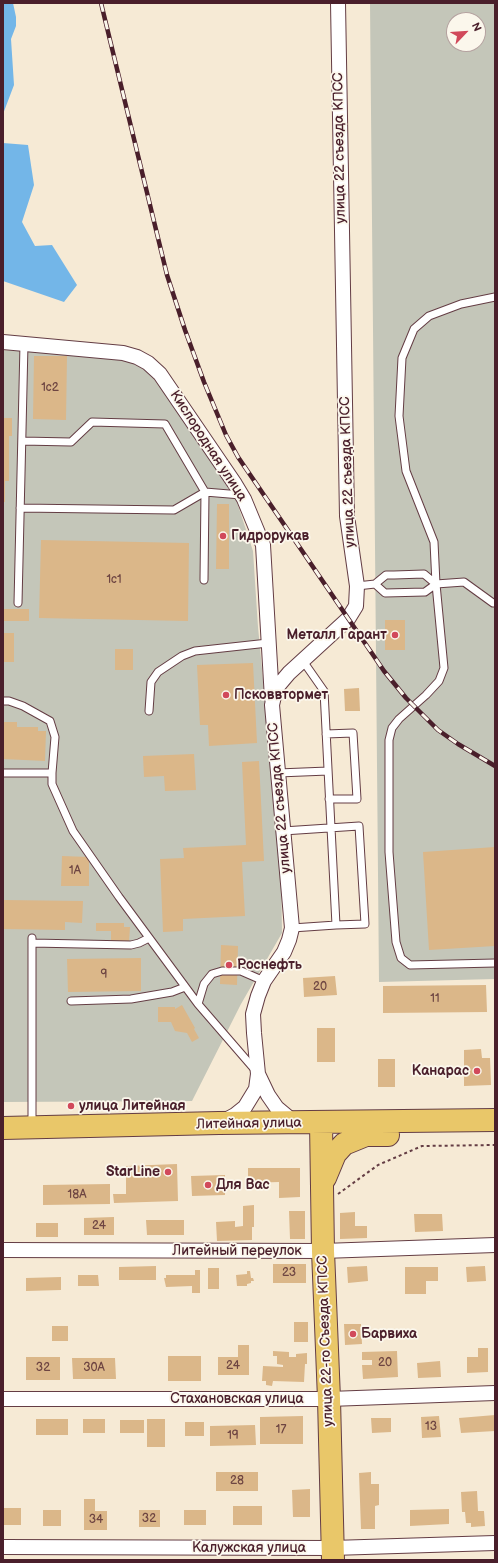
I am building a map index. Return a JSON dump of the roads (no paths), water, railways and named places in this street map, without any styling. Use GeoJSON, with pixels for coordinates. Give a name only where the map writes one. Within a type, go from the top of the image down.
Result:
{"type":"FeatureCollection","features":[{"type":"Feature","properties":{"kind":"main road","name":"Литейная улица"},"geometry":{"type":"LineString","coordinates":[[3,1128],[495,1120]]}},
{"type":"Feature","properties":{"kind":"main road"},"geometry":{"type":"LineString","coordinates":[[322,1191],[335,1154],[344,1144],[366,1135],[390,1135],[400,1130],[407,1121]]}},
{"type":"Feature","properties":{"kind":"main road","name":"улица 22-го Съезда КПСС"},"geometry":{"type":"LineString","coordinates":[[321,1123],[323,1251],[329,1399],[332,1554]]}},
{"type":"Feature","properties":{"kind":"street","name":"улица 22 съезда КПСС"},"geometry":{"type":"LineString","coordinates":[[295,1123],[277,1108],[268,1095],[258,1074],[254,1033],[254,1014],[258,996],[264,981],[284,952],[292,928],[272,705],[278,686],[289,673],[348,619],[356,606],[356,586],[347,516],[338,3]]}},
{"type":"Feature","properties":{"kind":"street","name":"Кислородная улица"},"geometry":{"type":"LineString","coordinates":[[3,342],[123,353],[137,357],[148,363],[160,374],[242,495],[263,545],[272,705]]}},
{"type":"Feature","properties":{"kind":"street"},"geometry":{"type":"LineString","coordinates":[[219,1124],[246,1107],[256,1089],[258,1074]]}},
{"type":"Feature","properties":{"kind":"street","name":"Литейный переулок"},"geometry":{"type":"LineString","coordinates":[[3,1250],[323,1251],[495,1245]]}},
{"type":"Feature","properties":{"kind":"street","name":"Стахановская улица"},"geometry":{"type":"LineString","coordinates":[[3,1398],[329,1399],[495,1393]]}},
{"type":"Feature","properties":{"kind":"street","name":"Калужская улица"},"geometry":{"type":"LineString","coordinates":[[3,1547],[332,1554],[495,1543]]}},
{"type":"Feature","properties":{"kind":"lane"},"geometry":{"type":"LineString","coordinates":[[495,297],[461,304],[428,316],[414,329],[402,358],[399,416],[406,471],[434,542],[436,584],[444,668],[439,681],[399,719],[392,728],[389,740],[389,852],[396,942],[401,958],[410,965],[495,963]]}},
{"type":"Feature","properties":{"kind":"lane"},"geometry":{"type":"LineString","coordinates":[[18,603],[24,344]]}},
{"type":"Feature","properties":{"kind":"lane"},"geometry":{"type":"LineString","coordinates":[[22,441],[71,442],[92,422],[165,424],[205,492],[204,580]]}},
{"type":"Feature","properties":{"kind":"lane"},"geometry":{"type":"LineString","coordinates":[[20,508],[174,510],[205,492],[242,495]]}},
{"type":"Feature","properties":{"kind":"lane"},"geometry":{"type":"LineString","coordinates":[[356,586],[376,584],[386,575],[424,574],[436,584]]}},
{"type":"Feature","properties":{"kind":"lane"},"geometry":{"type":"LineString","coordinates":[[376,584],[385,593],[425,592],[436,584],[464,582],[492,603],[495,603]]}},
{"type":"Feature","properties":{"kind":"lane"},"geometry":{"type":"LineString","coordinates":[[149,711],[151,682],[158,672],[182,656],[196,651],[268,643]]}},
{"type":"Feature","properties":{"kind":"lane"},"geometry":{"type":"LineString","coordinates":[[303,660],[324,691],[336,925]]}},
{"type":"Feature","properties":{"kind":"lane"},"geometry":{"type":"LineString","coordinates":[[3,701],[9,701],[23,706],[50,721],[55,737],[52,784],[73,831],[185,987],[258,1074]]}},
{"type":"Feature","properties":{"kind":"lane"},"geometry":{"type":"LineString","coordinates":[[326,734],[353,733],[357,798],[329,799]]}},
{"type":"Feature","properties":{"kind":"lane"},"geometry":{"type":"LineString","coordinates":[[278,773],[328,772]]}},
{"type":"Feature","properties":{"kind":"lane"},"geometry":{"type":"LineString","coordinates":[[3,773],[52,773]]}},
{"type":"Feature","properties":{"kind":"lane"},"geometry":{"type":"LineString","coordinates":[[283,831],[359,826],[365,924],[292,928]]}},
{"type":"Feature","properties":{"kind":"lane"},"geometry":{"type":"LineString","coordinates":[[32,1128],[32,941],[138,944],[149,938]]}},
{"type":"Feature","properties":{"kind":"lane"},"geometry":{"type":"LineString","coordinates":[[198,1004],[204,984],[212,974],[222,971],[241,971],[264,981]]}},
{"type":"Feature","properties":{"kind":"lane"},"geometry":{"type":"LineString","coordinates":[[72,1001],[131,999],[172,992],[185,987]]}},
{"type":"Feature","properties":{"kind":"water"},"geometry":{"type":"Polygon","coordinates":[[[3,3],[13,3],[16,26],[11,39],[14,85],[3,114],[3,3]]]}},
{"type":"Feature","properties":{"kind":"water"},"geometry":{"type":"Polygon","coordinates":[[[3,143],[28,145],[34,185],[22,222],[35,246],[52,245],[77,285],[64,302],[3,281],[3,143]]]}},
{"type":"Feature","properties":{"kind":"railway"},"geometry":{"type":"LineString","coordinates":[[101,3],[167,275],[204,382],[226,435],[238,457],[384,671],[406,698],[438,730],[495,766]]}},
{"type":"Feature","properties":{"kind":"place","name":"Гидрорукав"},"geometry":{"type":"Point","coordinates":[223,536]}},
{"type":"Feature","properties":{"kind":"place","name":"Металл Гарант"},"geometry":{"type":"Point","coordinates":[395,635]}},
{"type":"Feature","properties":{"kind":"place","name":"Псковвтормет"},"geometry":{"type":"Point","coordinates":[226,695]}},
{"type":"Feature","properties":{"kind":"place","name":"Роснефть"},"geometry":{"type":"Point","coordinates":[229,965]}},
{"type":"Feature","properties":{"kind":"place","name":"Канарас"},"geometry":{"type":"Point","coordinates":[477,1071]}},
{"type":"Feature","properties":{"kind":"place","name":"улица Литейная"},"geometry":{"type":"Point","coordinates":[71,1106]}},
{"type":"Feature","properties":{"kind":"place","name":"StarLine"},"geometry":{"type":"Point","coordinates":[168,1172]}},
{"type":"Feature","properties":{"kind":"place","name":"Для Вас"},"geometry":{"type":"Point","coordinates":[208,1185]}},
{"type":"Feature","properties":{"kind":"place","name":"Барвиха"},"geometry":{"type":"Point","coordinates":[353,1334]}}]}
